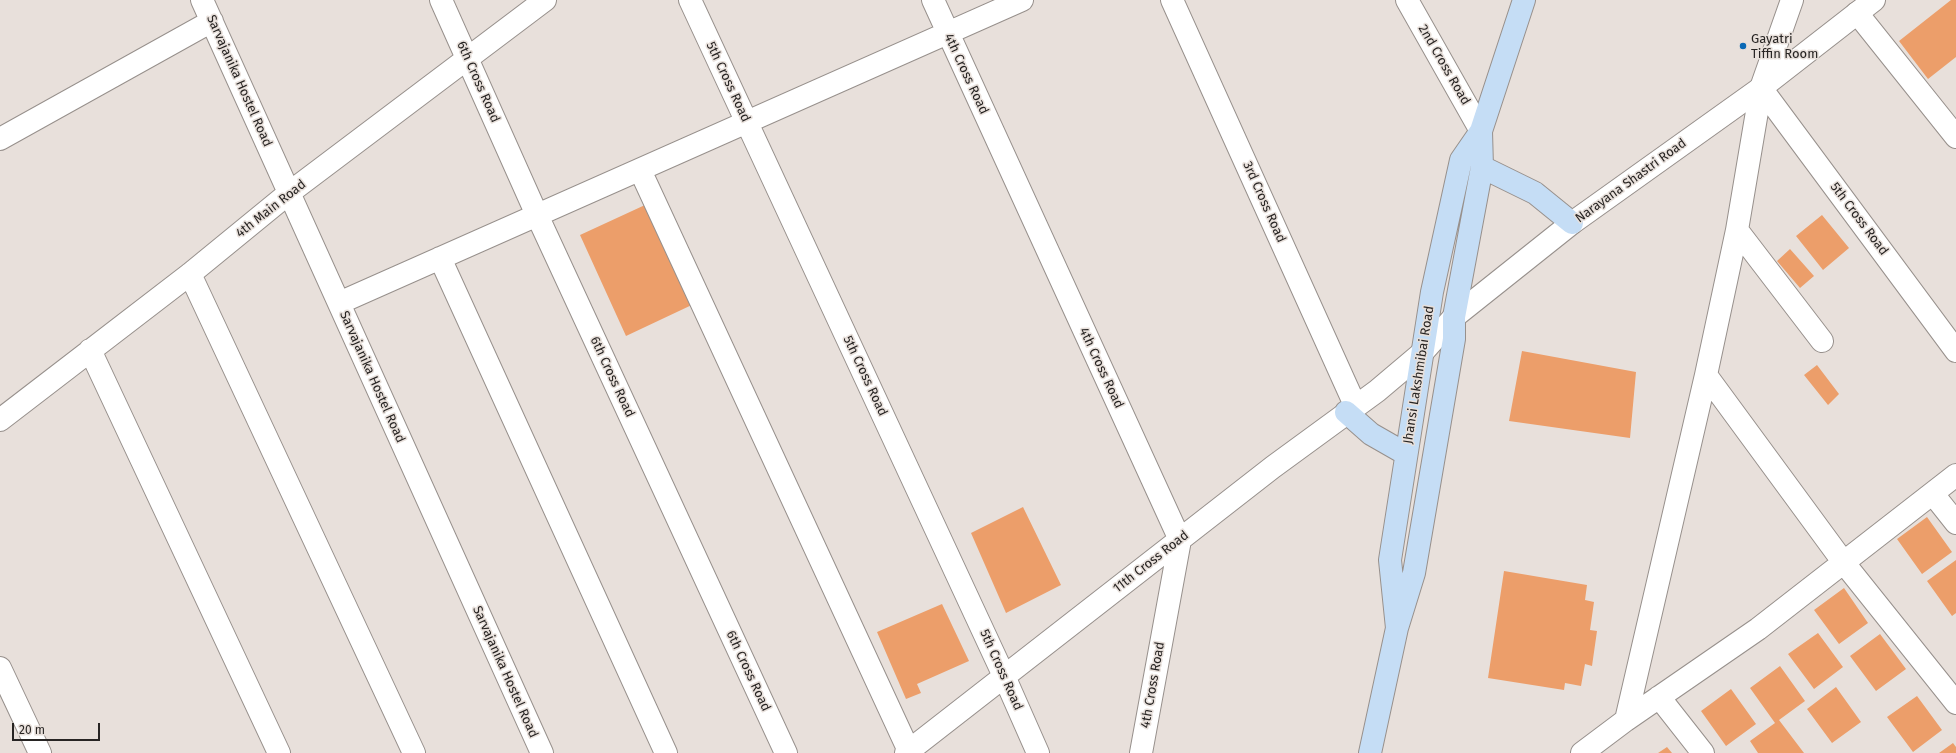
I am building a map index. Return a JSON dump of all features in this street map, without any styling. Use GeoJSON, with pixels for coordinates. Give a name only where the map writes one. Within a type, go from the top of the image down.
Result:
{"type":"FeatureCollection","features":[{"type":"Feature","properties":{"kind":"main road","name":"Jhansi Lakshmibai Road"},"geometry":{"type":"LineString","coordinates":[[1397,628],[1390,560],[1432,292],[1460,160],[1481,131],[1524,0]]}},
{"type":"Feature","properties":{"kind":"main road","name":"Jhansi Lakshmibai Road"},"geometry":{"type":"LineString","coordinates":[[1370,753],[1397,628],[1414,573],[1454,339],[1454,317],[1482,167],[1481,131]]}},
{"type":"Feature","properties":{"kind":"main road"},"geometry":{"type":"LineString","coordinates":[[1482,167],[1535,193],[1572,223]]}},
{"type":"Feature","properties":{"kind":"main road"},"geometry":{"type":"LineString","coordinates":[[1351,408],[1371,434],[1406,454]]}},
{"type":"Feature","properties":{"kind":"street","name":"Sarvajanika Hostel Road"},"geometry":{"type":"LineString","coordinates":[[202,0],[542,753]]}},
{"type":"Feature","properties":{"kind":"street","name":"6th Cross Road"},"geometry":{"type":"LineString","coordinates":[[441,0],[537,215],[786,753]]}},
{"type":"Feature","properties":{"kind":"street","name":"4th Main Road"},"geometry":{"type":"LineString","coordinates":[[0,420],[190,274],[289,193],[545,0]]}},
{"type":"Feature","properties":{"kind":"street","name":"5th Cross Road"},"geometry":{"type":"LineString","coordinates":[[690,0],[1004,676],[1038,753]]}},
{"type":"Feature","properties":{"kind":"street","name":"4th Cross Road"},"geometry":{"type":"LineString","coordinates":[[933,0],[1180,540],[1141,753]]}},
{"type":"Feature","properties":{"kind":"street"},"geometry":{"type":"LineString","coordinates":[[339,303],[1022,0]]}},
{"type":"Feature","properties":{"kind":"street","name":"3rd Cross Road"},"geometry":{"type":"LineString","coordinates":[[1172,0],[1351,408]]}},
{"type":"Feature","properties":{"kind":"street","name":"2nd Cross Road"},"geometry":{"type":"LineString","coordinates":[[1407,0],[1481,131]]}},
{"type":"Feature","properties":{"kind":"street"},"geometry":{"type":"LineString","coordinates":[[1626,720],[1706,375],[1737,230],[1761,88],[1792,0]]}},
{"type":"Feature","properties":{"kind":"street"},"geometry":{"type":"LineString","coordinates":[[1865,6],[1956,137]]}},
{"type":"Feature","properties":{"kind":"street","name":"Narayana Shastri Road"},"geometry":{"type":"LineString","coordinates":[[1398,373],[1422,353],[1454,317],[1572,223],[1761,88],[1865,6]]}},
{"type":"Feature","properties":{"kind":"street"},"geometry":{"type":"LineString","coordinates":[[0,139],[212,22]]}},
{"type":"Feature","properties":{"kind":"street","name":"5th Cross Road"},"geometry":{"type":"LineString","coordinates":[[1761,88],[1956,351]]}},
{"type":"Feature","properties":{"kind":"street"},"geometry":{"type":"LineString","coordinates":[[640,170],[908,752]]}},
{"type":"Feature","properties":{"kind":"street"},"geometry":{"type":"LineString","coordinates":[[1737,230],[1822,341]]}},
{"type":"Feature","properties":{"kind":"street"},"geometry":{"type":"LineString","coordinates":[[440,258],[666,753]]}},
{"type":"Feature","properties":{"kind":"street"},"geometry":{"type":"LineString","coordinates":[[190,274],[414,753]]}},
{"type":"Feature","properties":{"kind":"street"},"geometry":{"type":"LineString","coordinates":[[90,350],[279,753]]}},
{"type":"Feature","properties":{"kind":"street","name":"11th Cross Road"},"geometry":{"type":"LineString","coordinates":[[908,752],[1273,467],[1398,373]]}},
{"type":"Feature","properties":{"kind":"street"},"geometry":{"type":"LineString","coordinates":[[1706,375],[1844,563],[1956,703]]}},
{"type":"Feature","properties":{"kind":"street"},"geometry":{"type":"LineString","coordinates":[[1582,753],[1626,720],[1758,629],[1956,475]]}},
{"type":"Feature","properties":{"kind":"street"},"geometry":{"type":"LineString","coordinates":[[1933,494],[1956,523]]}},
{"type":"Feature","properties":{"kind":"street"},"geometry":{"type":"LineString","coordinates":[[0,668],[40,753]]}},
{"type":"Feature","properties":{"kind":"street"},"geometry":{"type":"LineString","coordinates":[[1659,698],[1703,753]]}},
{"type":"Feature","properties":{"kind":"building"},"geometry":{"type":"Polygon","coordinates":[[[1951,0],[1956,0],[1956,57],[1928,79],[1899,41],[1951,0]]]}},
{"type":"Feature","properties":{"kind":"building"},"geometry":{"type":"Polygon","coordinates":[[[645,205],[696,303],[626,336],[580,235],[645,205]]]}},
{"type":"Feature","properties":{"kind":"building"},"geometry":{"type":"Polygon","coordinates":[[[1822,215],[1849,248],[1823,270],[1796,236],[1822,215]]]}},
{"type":"Feature","properties":{"kind":"building"},"geometry":{"type":"Polygon","coordinates":[[[1790,249],[1814,276],[1800,288],[1777,261],[1790,249]]]}},
{"type":"Feature","properties":{"kind":"building"},"geometry":{"type":"Polygon","coordinates":[[[1522,351],[1636,372],[1630,438],[1509,421],[1522,351]]]}},
{"type":"Feature","properties":{"kind":"building"},"geometry":{"type":"Polygon","coordinates":[[[1817,365],[1839,394],[1828,405],[1804,375],[1817,365]]]}},
{"type":"Feature","properties":{"kind":"building"},"geometry":{"type":"Polygon","coordinates":[[[1023,507],[1061,585],[1006,613],[971,533],[1023,507]]]}},
{"type":"Feature","properties":{"kind":"building"},"geometry":{"type":"Polygon","coordinates":[[[1927,517],[1952,552],[1922,574],[1897,539],[1927,517]]]}},
{"type":"Feature","properties":{"kind":"building"},"geometry":{"type":"Polygon","coordinates":[[[1956,560],[1956,613],[1952,616],[1927,581],[1956,560]]]}},
{"type":"Feature","properties":{"kind":"building"},"geometry":{"type":"Polygon","coordinates":[[[1504,571],[1587,585],[1585,600],[1594,602],[1590,630],[1597,631],[1592,666],[1585,664],[1581,686],[1565,683],[1564,690],[1488,678],[1504,571]]]}},
{"type":"Feature","properties":{"kind":"building"},"geometry":{"type":"Polygon","coordinates":[[[1844,588],[1868,623],[1839,644],[1814,610],[1844,588]]]}},
{"type":"Feature","properties":{"kind":"building"},"geometry":{"type":"Polygon","coordinates":[[[942,604],[969,661],[917,684],[921,693],[906,699],[877,632],[942,604]]]}},
{"type":"Feature","properties":{"kind":"building"},"geometry":{"type":"Polygon","coordinates":[[[1818,633],[1843,667],[1814,689],[1788,654],[1818,633]]]}},
{"type":"Feature","properties":{"kind":"building"},"geometry":{"type":"Polygon","coordinates":[[[1880,634],[1906,669],[1876,691],[1850,656],[1880,634]]]}},
{"type":"Feature","properties":{"kind":"building"},"geometry":{"type":"Polygon","coordinates":[[[1780,666],[1805,701],[1779,720],[1804,753],[1758,753],[1750,741],[1775,723],[1750,688],[1780,666]]]}},
{"type":"Feature","properties":{"kind":"building"},"geometry":{"type":"Polygon","coordinates":[[[1836,687],[1861,722],[1832,743],[1807,709],[1836,687]]]}},
{"type":"Feature","properties":{"kind":"building"},"geometry":{"type":"Polygon","coordinates":[[[1731,689],[1756,724],[1726,746],[1701,711],[1731,689]]]}},
{"type":"Feature","properties":{"kind":"building"},"geometry":{"type":"Polygon","coordinates":[[[1917,696],[1942,730],[1913,752],[1887,717],[1917,696]]]}},
{"type":"Feature","properties":{"kind":"building"},"geometry":{"type":"Polygon","coordinates":[[[1953,743],[1956,747],[1956,753],[1939,753],[1953,743]]]}},
{"type":"Feature","properties":{"kind":"building"},"geometry":{"type":"Polygon","coordinates":[[[1667,747],[1672,753],[1658,753],[1667,747]]]}},
{"type":"Feature","properties":{"kind":"place","name":"Gayatri Tiffin Room"},"geometry":{"type":"Point","coordinates":[1743,46]}}]}
